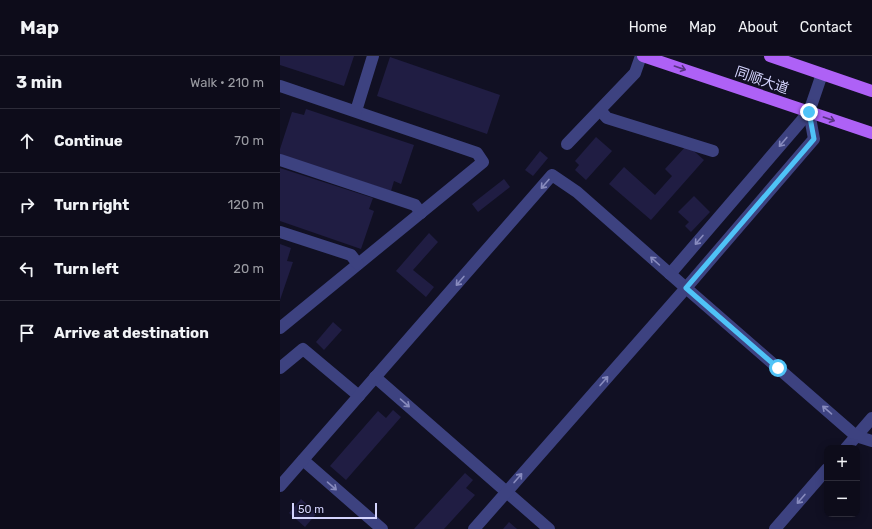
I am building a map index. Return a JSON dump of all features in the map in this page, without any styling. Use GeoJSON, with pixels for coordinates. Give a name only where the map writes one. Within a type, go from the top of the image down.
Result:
{"type":"FeatureCollection","features":[{"type":"Feature","properties":{"kind":"main road","name":"同顺大道"},"geometry":{"type":"LineString","coordinates":[[642,56],[872,133]]}},
{"type":"Feature","properties":{"kind":"main road","name":"同顺大道"},"geometry":{"type":"LineString","coordinates":[[770,56],[872,91]]}},
{"type":"Feature","properties":{"kind":"lane"},"geometry":{"type":"LineString","coordinates":[[356,112],[373,56]]}},
{"type":"Feature","properties":{"kind":"lane"},"geometry":{"type":"LineString","coordinates":[[567,144],[635,73],[642,56]]}},
{"type":"Feature","properties":{"kind":"lane"},"geometry":{"type":"LineString","coordinates":[[670,274],[809,112],[822,74]]}},
{"type":"Feature","properties":{"kind":"lane"},"geometry":{"type":"LineString","coordinates":[[280,86],[477,153],[483,162],[358,264],[282,321]]}},
{"type":"Feature","properties":{"kind":"lane"},"geometry":{"type":"LineString","coordinates":[[600,110],[607,118],[713,151]]}},
{"type":"Feature","properties":{"kind":"lane"},"geometry":{"type":"LineString","coordinates":[[474,529],[686,288],[814,139],[809,112]]}},
{"type":"Feature","properties":{"kind":"lane"},"geometry":{"type":"LineString","coordinates":[[280,160],[415,205],[421,213]]}},
{"type":"Feature","properties":{"kind":"lane"},"geometry":{"type":"LineString","coordinates":[[280,486],[552,176],[577,192],[856,436],[872,441]]}},
{"type":"Feature","properties":{"kind":"lane"},"geometry":{"type":"LineString","coordinates":[[280,232],[351,255],[358,264]]}},
{"type":"Feature","properties":{"kind":"lane"},"geometry":{"type":"LineString","coordinates":[[280,368],[303,349],[359,396]]}},
{"type":"Feature","properties":{"kind":"lane"},"geometry":{"type":"LineString","coordinates":[[375,378],[549,529]]}},
{"type":"Feature","properties":{"kind":"lane"},"geometry":{"type":"LineString","coordinates":[[848,445],[872,418]]}},
{"type":"Feature","properties":{"kind":"lane"},"geometry":{"type":"LineString","coordinates":[[303,460],[382,529]]}},
{"type":"Feature","properties":{"kind":"lane"},"geometry":{"type":"LineString","coordinates":[[775,529],[824,472]]}},
{"type":"Feature","properties":{"kind":"building"},"geometry":{"type":"Polygon","coordinates":[[[280,56],[354,56],[344,86],[280,65],[280,56]]]}},
{"type":"Feature","properties":{"kind":"building"},"geometry":{"type":"Polygon","coordinates":[[[390,57],[500,95],[487,134],[377,96],[390,57]]]}},
{"type":"Feature","properties":{"kind":"building"},"geometry":{"type":"Polygon","coordinates":[[[306,109],[414,145],[401,184],[394,181],[391,191],[280,155],[280,149],[292,112],[304,115],[306,109]]]}},
{"type":"Feature","properties":{"kind":"building"},"geometry":{"type":"Polygon","coordinates":[[[596,137],[612,151],[586,180],[575,170],[579,165],[575,161],[596,137]]]}},
{"type":"Feature","properties":{"kind":"building"},"geometry":{"type":"Polygon","coordinates":[[[687,145],[704,160],[651,220],[609,184],[624,167],[655,195],[672,176],[665,169],[687,145]]]}},
{"type":"Feature","properties":{"kind":"building"},"geometry":{"type":"Polygon","coordinates":[[[540,151],[548,158],[533,176],[525,170],[540,151]]]}},
{"type":"Feature","properties":{"kind":"building"},"geometry":{"type":"Polygon","coordinates":[[[280,168],[373,198],[369,209],[374,211],[361,249],[280,221],[280,168]]]}},
{"type":"Feature","properties":{"kind":"building"},"geometry":{"type":"Polygon","coordinates":[[[504,179],[510,187],[478,212],[472,204],[504,179]]]}},
{"type":"Feature","properties":{"kind":"building"},"geometry":{"type":"Polygon","coordinates":[[[694,196],[710,212],[691,232],[685,226],[689,222],[678,212],[694,196]]]}},
{"type":"Feature","properties":{"kind":"building"},"geometry":{"type":"Polygon","coordinates":[[[429,233],[438,242],[413,270],[434,287],[426,297],[396,271],[429,233]]]}},
{"type":"Feature","properties":{"kind":"building"},"geometry":{"type":"Polygon","coordinates":[[[280,244],[291,248],[287,261],[293,262],[280,300],[280,244]]]}},
{"type":"Feature","properties":{"kind":"building"},"geometry":{"type":"Polygon","coordinates":[[[333,322],[342,330],[324,350],[316,342],[333,322]]]}},
{"type":"Feature","properties":{"kind":"building"},"geometry":{"type":"Polygon","coordinates":[[[393,410],[401,417],[346,480],[330,466],[378,411],[386,418],[393,410]]]}},
{"type":"Feature","properties":{"kind":"building"},"geometry":{"type":"Polygon","coordinates":[[[465,473],[473,480],[466,488],[475,495],[444,529],[414,529],[465,473]]]}},
{"type":"Feature","properties":{"kind":"building"},"geometry":{"type":"Polygon","coordinates":[[[301,499],[317,513],[305,527],[289,513],[301,499]]]}},
{"type":"Feature","properties":{"kind":"building"},"geometry":{"type":"Polygon","coordinates":[[[509,522],[517,529],[503,529],[509,522]]]}},
{"type":"Feature","properties":{"kind":"route"},"geometry":{"type":"LineString","coordinates":[[778,368],[686,288],[814,139],[809,112]]}}]}
